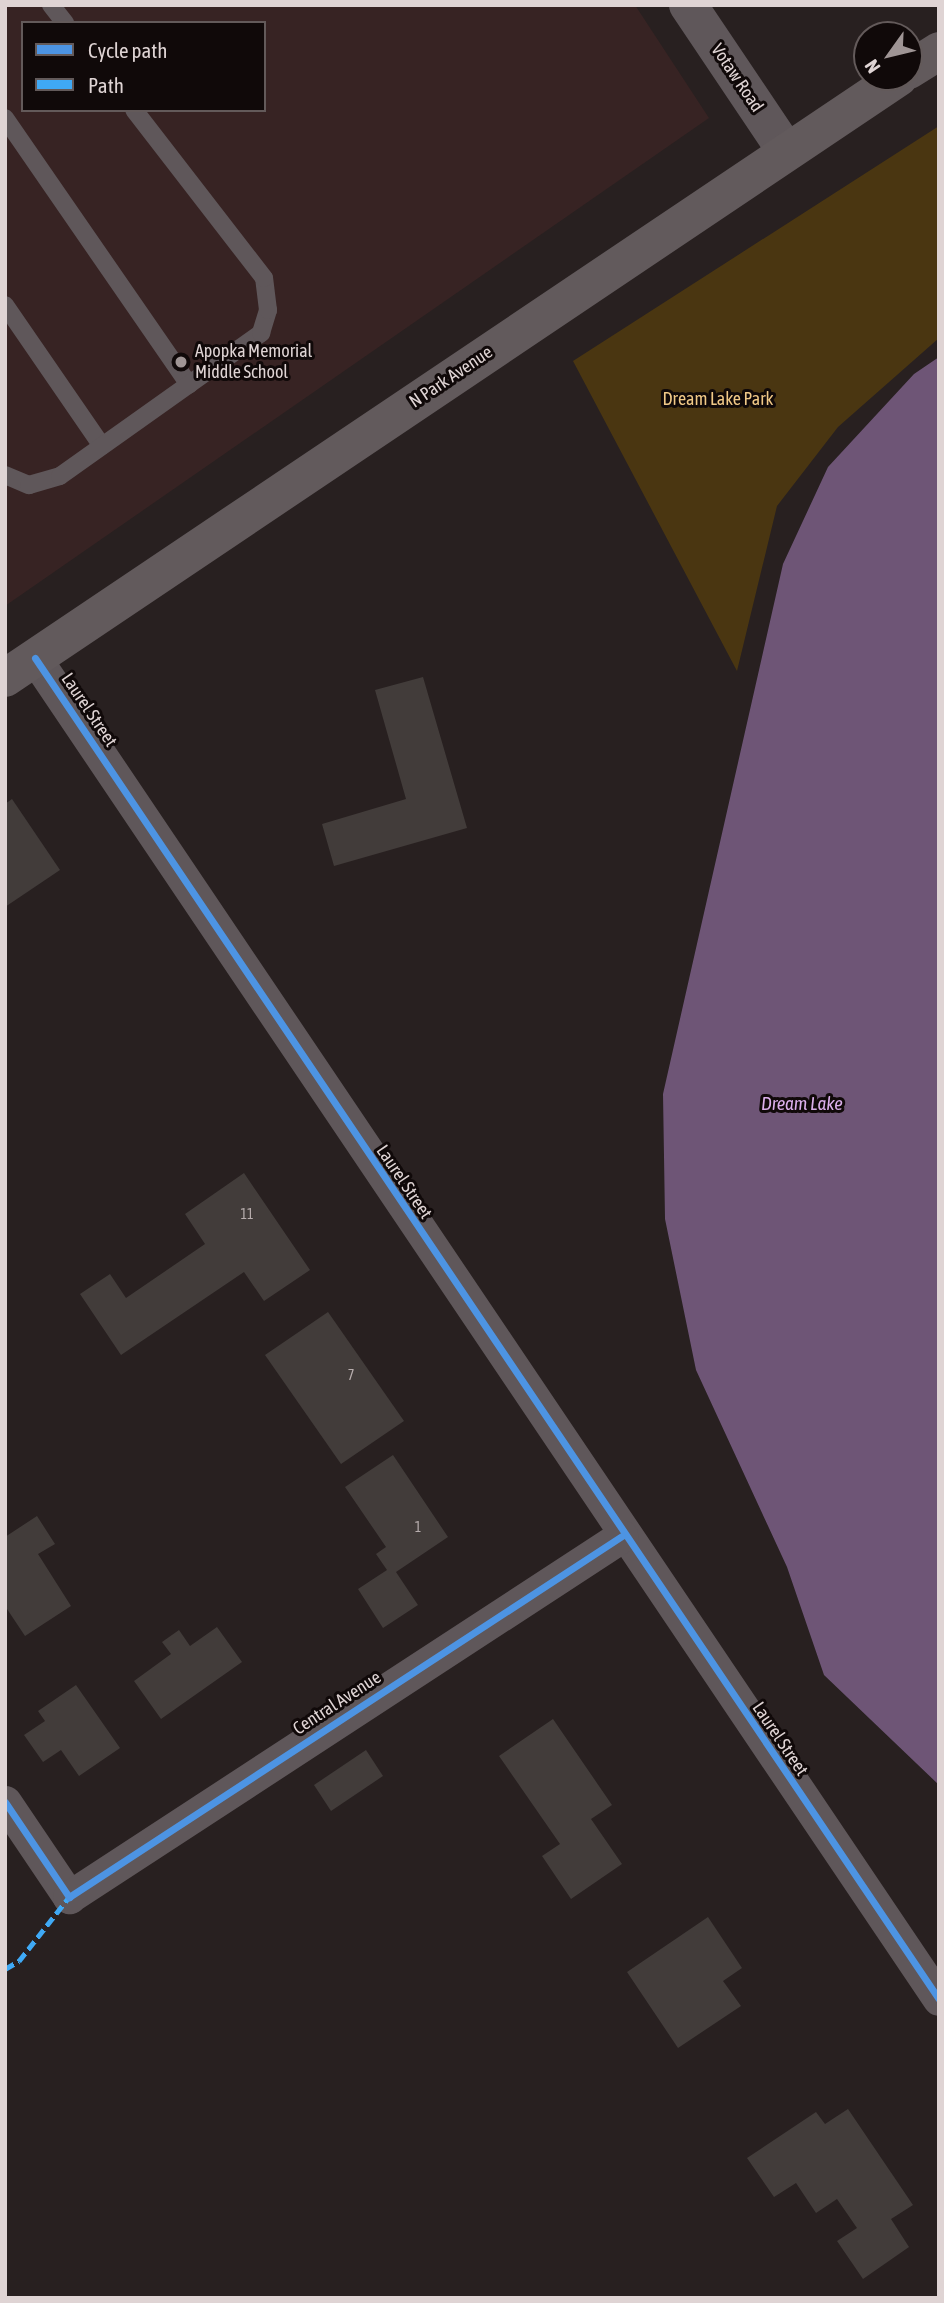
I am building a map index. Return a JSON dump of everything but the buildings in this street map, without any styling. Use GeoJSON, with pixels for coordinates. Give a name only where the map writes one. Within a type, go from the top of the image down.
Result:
{"type":"FeatureCollection","features":[{"type":"Feature","properties":{"kind":"main road"},"geometry":{"type":"LineString","coordinates":[[923,61],[939,51]]}},
{"type":"Feature","properties":{"kind":"main road","name":"N Park Avenue"},"geometry":{"type":"LineString","coordinates":[[20,668],[878,91]]}},
{"type":"Feature","properties":{"kind":"street","name":"Votaw Road"},"geometry":{"type":"LineString","coordinates":[[688,5],[786,152]]}},
{"type":"Feature","properties":{"kind":"street","name":"Laurel Street"},"geometry":{"type":"LineString","coordinates":[[20,668],[622,1536],[939,1999]]}},
{"type":"Feature","properties":{"kind":"street","name":"Central Avenue"},"geometry":{"type":"LineString","coordinates":[[5,1802],[68,1897],[622,1536]]}},
{"type":"Feature","properties":{"kind":"lane"},"geometry":{"type":"LineString","coordinates":[[51,5],[63,21]]}},
{"type":"Feature","properties":{"kind":"lane"},"geometry":{"type":"LineString","coordinates":[[5,475],[29,485],[60,476],[261,333],[268,310],[264,278],[136,112]]}},
{"type":"Feature","properties":{"kind":"lane"},"geometry":{"type":"LineString","coordinates":[[5,118],[189,385]]}},
{"type":"Feature","properties":{"kind":"lane"},"geometry":{"type":"LineString","coordinates":[[5,305],[102,446]]}},
{"type":"Feature","properties":{"kind":"shaded area","name":"Apopka Memorial Middle School"},"geometry":{"type":"Polygon","coordinates":[[[5,5],[635,5],[709,118],[5,606],[5,5]]]}},
{"type":"Feature","properties":{"kind":"green space","name":"Dream Lake Park"},"geometry":{"type":"Polygon","coordinates":[[[939,126],[939,338],[838,427],[777,506],[737,671],[573,361],[939,126]]]}},
{"type":"Feature","properties":{"kind":"water","name":"Dream Lake"},"geometry":{"type":"Polygon","coordinates":[[[939,357],[939,1785],[824,1675],[787,1567],[696,1370],[665,1219],[663,1094],[783,564],[828,467],[914,374],[939,357]]]}},
{"type":"Feature","properties":{"kind":"marked path"},"geometry":{"type":"LineString","coordinates":[[5,1969],[19,1961],[69,1897]]}},
{"type":"Feature","properties":{"kind":"cycle path"},"geometry":{"type":"LineString","coordinates":[[35,658],[939,1999]]}},
{"type":"Feature","properties":{"kind":"cycle path"},"geometry":{"type":"LineString","coordinates":[[5,1802],[69,1897],[622,1536]]}},
{"type":"Feature","properties":{"kind":"place","name":"Apopka Memorial Middle School"},"geometry":{"type":"Point","coordinates":[181,362]}}]}
